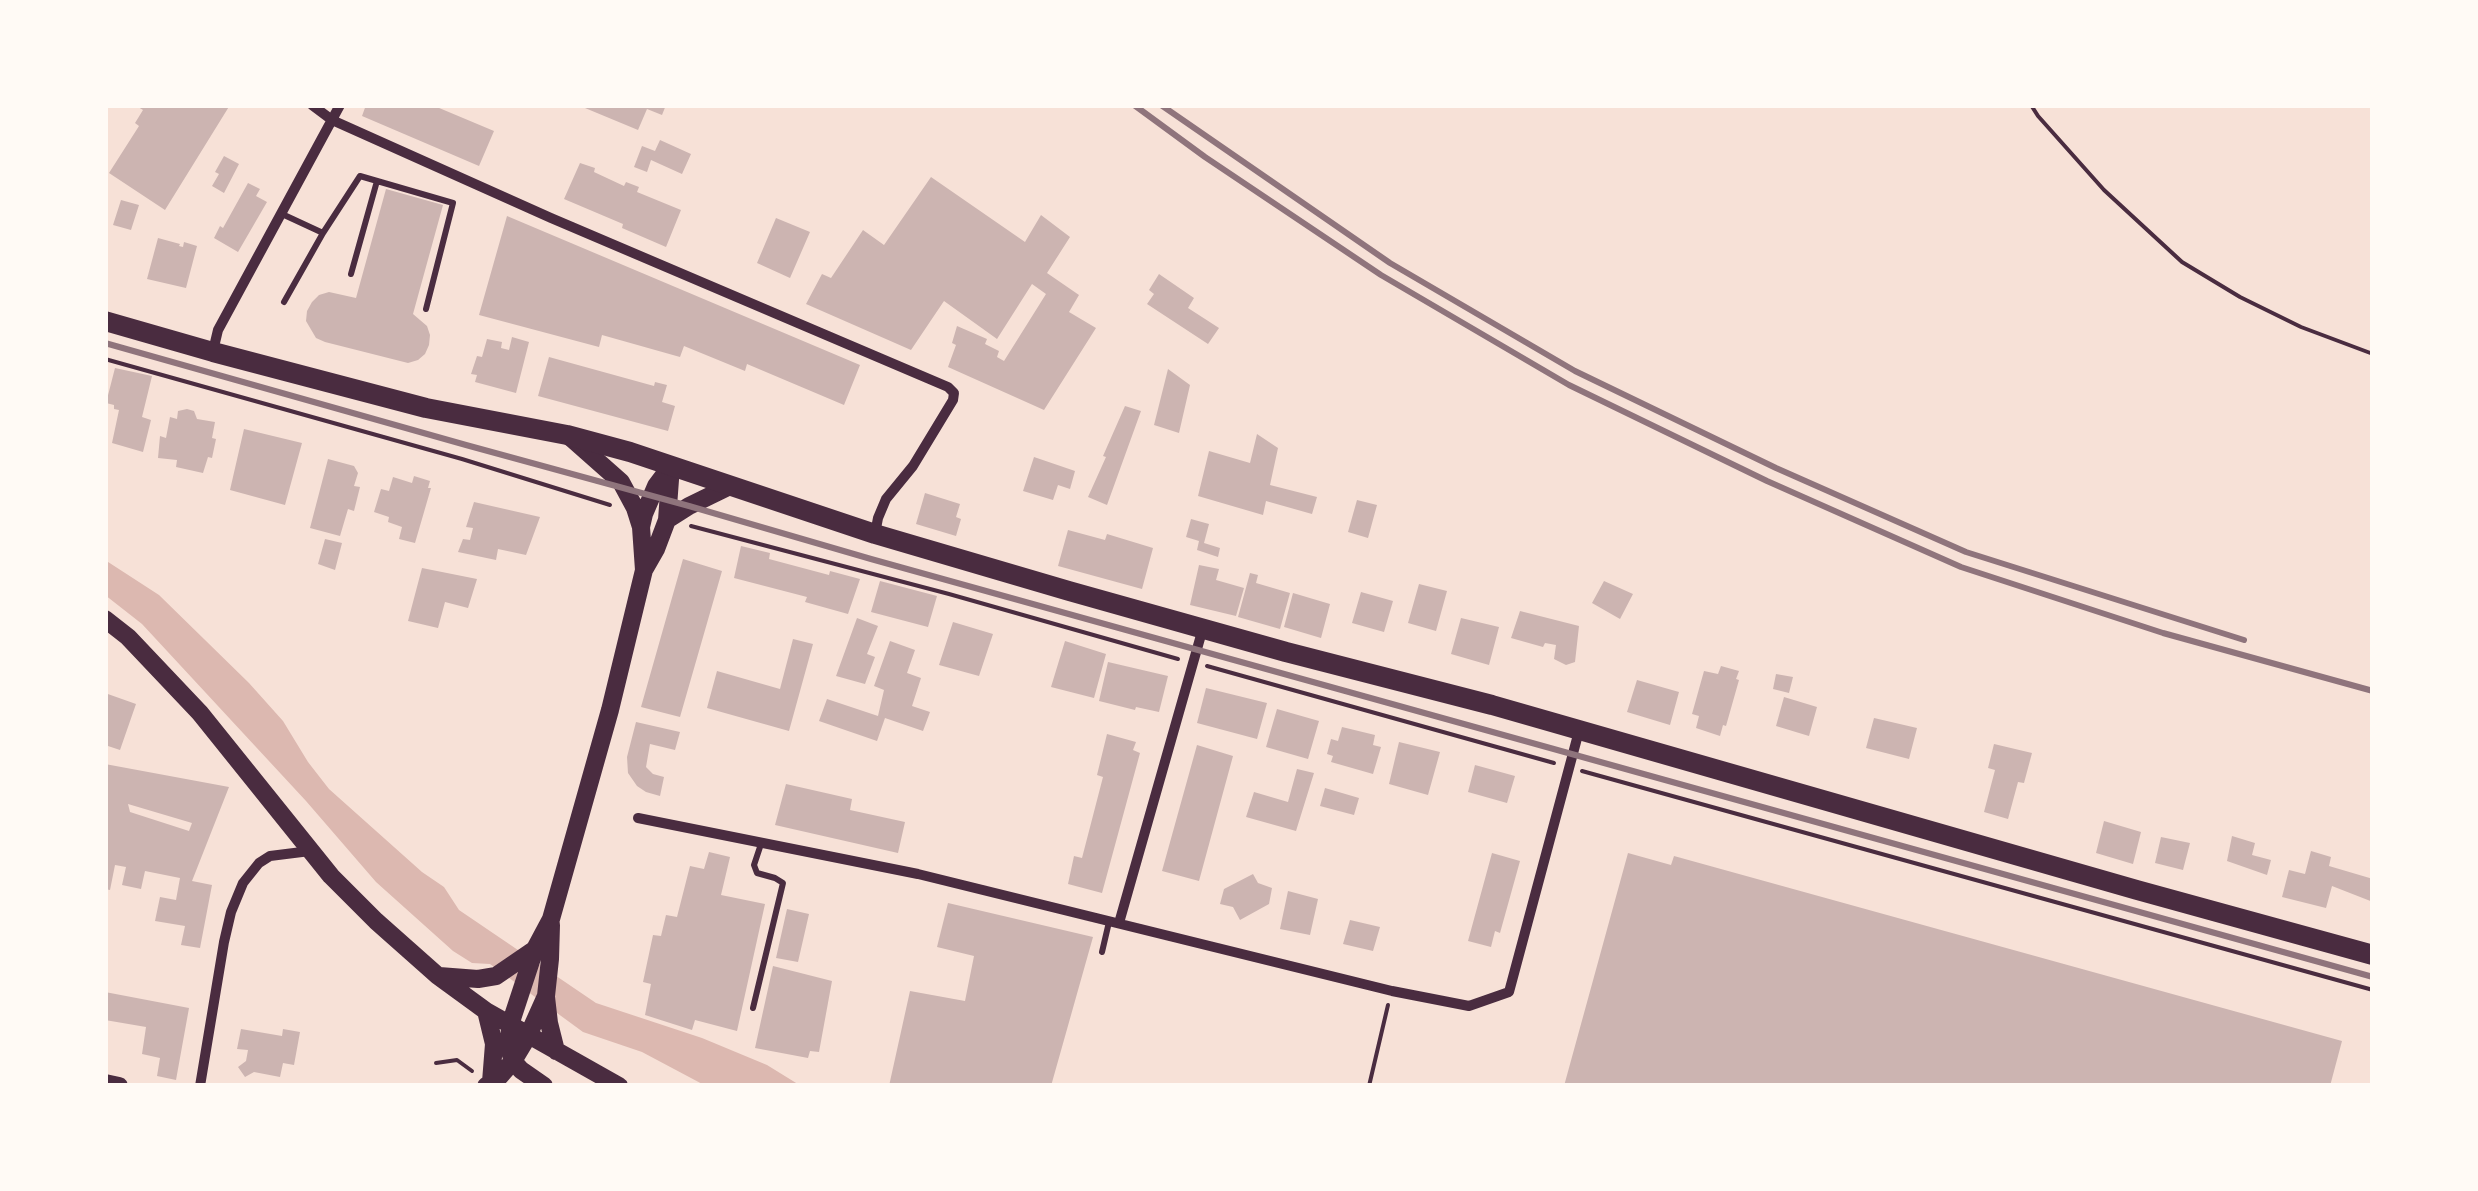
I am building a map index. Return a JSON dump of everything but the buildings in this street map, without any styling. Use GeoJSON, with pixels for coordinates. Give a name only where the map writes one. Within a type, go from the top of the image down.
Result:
{"type":"FeatureCollection","features":[{"type":"Feature","properties":{"kind":"main road"},"geometry":{"type":"LineString","coordinates":[[105,321],[426,408],[567,435],[874,534],[1104,601],[2373,955]]}},
{"type":"Feature","properties":{"kind":"main road"},"geometry":{"type":"LineString","coordinates":[[567,435],[622,482],[639,520],[644,570]]}},
{"type":"Feature","properties":{"kind":"main road"},"geometry":{"type":"LineString","coordinates":[[639,520],[671,466]]}},
{"type":"Feature","properties":{"kind":"main road"},"geometry":{"type":"LineString","coordinates":[[544,1086],[513,1061],[509,1050],[512,1017],[542,954],[610,710],[644,570],[667,520],[671,466]]}},
{"type":"Feature","properties":{"kind":"main road"},"geometry":{"type":"LineString","coordinates":[[667,520],[730,486]]}},
{"type":"Feature","properties":{"kind":"main road"},"geometry":{"type":"LineString","coordinates":[[105,619],[128,636],[200,713],[332,876],[376,921],[438,976],[486,1011],[512,1017],[528,1036],[620,1086]]}},
{"type":"Feature","properties":{"kind":"main road"},"geometry":{"type":"LineString","coordinates":[[438,976],[478,980],[496,976],[542,954]]}},
{"type":"Feature","properties":{"kind":"main road"},"geometry":{"type":"LineString","coordinates":[[542,954],[546,996],[543,1021],[556,1051]]}},
{"type":"Feature","properties":{"kind":"main road"},"geometry":{"type":"LineString","coordinates":[[486,1011],[494,1044],[489,1084]]}},
{"type":"Feature","properties":{"kind":"main road"},"geometry":{"type":"LineString","coordinates":[[489,1084],[513,1061],[543,1021]]}},
{"type":"Feature","properties":{"kind":"main road"},"geometry":{"type":"LineString","coordinates":[[105,1083],[118,1086]]}},
{"type":"Feature","properties":{"kind":"street"},"geometry":{"type":"LineString","coordinates":[[312,105],[332,120],[948,386],[954,392],[953,400],[913,466],[886,499],[874,534]]}},
{"type":"Feature","properties":{"kind":"street"},"geometry":{"type":"LineString","coordinates":[[213,352],[218,330],[340,105]]}},
{"type":"Feature","properties":{"kind":"street"},"geometry":{"type":"LineString","coordinates":[[1115,922],[1204,627]]}},
{"type":"Feature","properties":{"kind":"street"},"geometry":{"type":"LineString","coordinates":[[638,818],[918,874],[1392,991],[1469,1006],[1509,992],[1579,731]]}},
{"type":"Feature","properties":{"kind":"street"},"geometry":{"type":"LineString","coordinates":[[200,1086],[224,942],[243,883],[270,856],[311,851]]}},
{"type":"Feature","properties":{"kind":"lane"},"geometry":{"type":"LineString","coordinates":[[284,302],[360,176],[453,203],[426,310]]}},
{"type":"Feature","properties":{"kind":"lane"},"geometry":{"type":"LineString","coordinates":[[351,274],[377,181]]}},
{"type":"Feature","properties":{"kind":"lane"},"geometry":{"type":"LineString","coordinates":[[281,214],[323,233]]}},
{"type":"Feature","properties":{"kind":"lane"},"geometry":{"type":"LineString","coordinates":[[753,1008],[784,883],[757,873],[754,865],[762,842]]}},
{"type":"Feature","properties":{"kind":"lane"},"geometry":{"type":"LineString","coordinates":[[1102,952],[1115,922]]}},
{"type":"Feature","properties":{"kind":"path"},"geometry":{"type":"LineString","coordinates":[[2032,105],[2104,190],[2182,262],[2301,327],[2373,354]]}},
{"type":"Feature","properties":{"kind":"path"},"geometry":{"type":"LineString","coordinates":[[105,359],[462,459],[615,507],[639,520]]}},
{"type":"Feature","properties":{"kind":"path"},"geometry":{"type":"LineString","coordinates":[[667,520],[1194,662],[2373,990]]}},
{"type":"Feature","properties":{"kind":"path"},"geometry":{"type":"LineString","coordinates":[[1369,1086],[1392,991]]}},
{"type":"Feature","properties":{"kind":"path"},"geometry":{"type":"LineString","coordinates":[[436,1063],[457,1060],[489,1084]]}},
{"type":"Feature","properties":{"kind":"shaded area"},"geometry":{"type":"Polygon","coordinates":[[[105,560],[159,595],[249,683],[283,721],[329,789],[444,887],[459,910],[596,1003],[702,1038],[767,1065],[801,1086],[706,1086],[642,1052],[583,1032],[490,964],[472,963],[453,951],[376,882],[142,624],[105,595],[105,560]]]}},
{"type":"Feature","properties":{"kind":"railway"},"geometry":{"type":"LineString","coordinates":[[1134,105],[1381,275],[1569,385],[1767,481],[1961,567],[2163,633],[2373,691]]}},
{"type":"Feature","properties":{"kind":"railway"},"geometry":{"type":"LineString","coordinates":[[1161,105],[1390,263],[1575,371],[1776,468],[1966,552],[2244,640]]}},
{"type":"Feature","properties":{"kind":"railway"},"geometry":{"type":"LineString","coordinates":[[105,343],[2373,977]]}}]}
